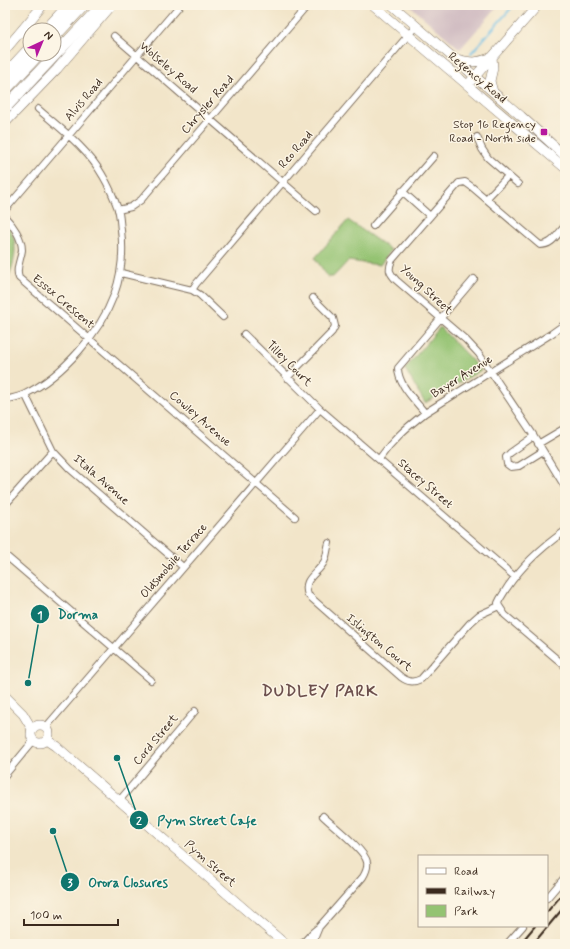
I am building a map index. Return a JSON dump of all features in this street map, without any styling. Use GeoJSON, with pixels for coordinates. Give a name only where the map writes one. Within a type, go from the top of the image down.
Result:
{"type":"FeatureCollection","features":[{"type":"Feature","properties":{"kind":"highway"},"geometry":{"type":"LineString","coordinates":[[53,22],[69,5]]}},
{"type":"Feature","properties":{"kind":"highway"},"geometry":{"type":"LineString","coordinates":[[62,28],[84,5]]}},
{"type":"Feature","properties":{"kind":"highway"},"geometry":{"type":"LineString","coordinates":[[5,108],[102,5]]}},
{"type":"Feature","properties":{"kind":"highway"},"geometry":{"type":"LineString","coordinates":[[5,75],[22,57]]}},
{"type":"Feature","properties":{"kind":"highway"},"geometry":{"type":"LineString","coordinates":[[5,90],[31,62]]}},
{"type":"Feature","properties":{"kind":"main road"},"geometry":{"type":"LineString","coordinates":[[5,50],[43,5]]}},
{"type":"Feature","properties":{"kind":"main road"},"geometry":{"type":"LineString","coordinates":[[5,123],[57,69],[112,5]]}},
{"type":"Feature","properties":{"kind":"main road","name":"Regency Road"},"geometry":{"type":"LineString","coordinates":[[373,5],[565,168]]}},
{"type":"Feature","properties":{"kind":"main road","name":"Regency Road"},"geometry":{"type":"LineString","coordinates":[[392,5],[521,116],[565,156]]}},
{"type":"Feature","properties":{"kind":"main road"},"geometry":{"type":"LineString","coordinates":[[467,85],[538,5]]}},
{"type":"Feature","properties":{"kind":"main road"},"geometry":{"type":"LineString","coordinates":[[453,58],[476,63],[492,58]]}},
{"type":"Feature","properties":{"kind":"main road"},"geometry":{"type":"LineString","coordinates":[[492,58],[493,68],[490,80],[492,92]]}},
{"type":"Feature","properties":{"kind":"main road"},"geometry":{"type":"LineString","coordinates":[[514,125],[521,116]]}},
{"type":"Feature","properties":{"kind":"main road"},"geometry":{"type":"LineString","coordinates":[[5,696],[23,714],[32,729],[31,736],[34,740],[40,743],[46,740],[49,734],[46,727],[39,725],[32,729]]}},
{"type":"Feature","properties":{"kind":"main road","name":"Pym Street"},"geometry":{"type":"LineString","coordinates":[[46,740],[56,746],[285,944]]}},
{"type":"Feature","properties":{"kind":"street","name":"Alvis Road"},"geometry":{"type":"LineString","coordinates":[[5,210],[180,5]]}},
{"type":"Feature","properties":{"kind":"street","name":"Chrysler Road"},"geometry":{"type":"LineString","coordinates":[[118,210],[131,207],[141,200],[308,5]]}},
{"type":"Feature","properties":{"kind":"street","name":"Reo Road"},"geometry":{"type":"LineString","coordinates":[[192,290],[416,26]]}},
{"type":"Feature","properties":{"kind":"street","name":"Wolseley Road"},"geometry":{"type":"LineString","coordinates":[[114,36],[316,211]]}},
{"type":"Feature","properties":{"kind":"street"},"geometry":{"type":"LineString","coordinates":[[5,400],[25,394],[44,383],[68,364],[90,339],[109,308],[115,296],[121,273],[123,244],[118,210],[102,174],[84,150],[69,135],[38,109]]}},
{"type":"Feature","properties":{"kind":"street"},"geometry":{"type":"LineString","coordinates":[[477,137],[485,154],[518,184]]}},
{"type":"Feature","properties":{"kind":"street"},"geometry":{"type":"LineString","coordinates":[[373,226],[434,156]]}},
{"type":"Feature","properties":{"kind":"street"},"geometry":{"type":"LineString","coordinates":[[486,199],[508,176]]}},
{"type":"Feature","properties":{"kind":"street","name":"Young Street"},"geometry":{"type":"LineString","coordinates":[[565,226],[553,241],[546,245],[540,245],[465,182],[459,183],[392,260],[390,266],[390,273],[396,280],[466,340],[479,354],[534,436],[565,487]]}},
{"type":"Feature","properties":{"kind":"street"},"geometry":{"type":"LineString","coordinates":[[402,191],[430,216]]}},
{"type":"Feature","properties":{"kind":"street","name":"Essex Crescent"},"geometry":{"type":"LineString","coordinates":[[5,217],[12,224],[20,238],[22,249],[17,274],[19,278],[90,339]]}},
{"type":"Feature","properties":{"kind":"street"},"geometry":{"type":"LineString","coordinates":[[121,273],[192,290],[223,317]]}},
{"type":"Feature","properties":{"kind":"street"},"geometry":{"type":"LineString","coordinates":[[425,413],[402,383],[398,375],[398,368],[474,279]]}},
{"type":"Feature","properties":{"kind":"street"},"geometry":{"type":"LineString","coordinates":[[287,378],[332,332],[335,326],[333,318],[313,298]]}},
{"type":"Feature","properties":{"kind":"street","name":"Bayer Avenue"},"geometry":{"type":"LineString","coordinates":[[379,459],[392,441],[425,413],[492,372],[565,324]]}},
{"type":"Feature","properties":{"kind":"street","name":"Tilley Court"},"geometry":{"type":"LineString","coordinates":[[244,334],[320,409]]}},
{"type":"Feature","properties":{"kind":"street","name":"Cowley Avenue"},"geometry":{"type":"LineString","coordinates":[[90,339],[295,517]]}},
{"type":"Feature","properties":{"kind":"street","name":"Itala Avenue"},"geometry":{"type":"LineString","coordinates":[[25,394],[53,451],[70,469],[183,567]]}},
{"type":"Feature","properties":{"kind":"street","name":"Oldsmobile Terrace"},"geometry":{"type":"LineString","coordinates":[[46,727],[320,409]]}},
{"type":"Feature","properties":{"kind":"street","name":"Stacey Street"},"geometry":{"type":"LineString","coordinates":[[320,409],[515,577]]}},
{"type":"Feature","properties":{"kind":"street"},"geometry":{"type":"LineString","coordinates":[[538,444],[565,428]]}},
{"type":"Feature","properties":{"kind":"street"},"geometry":{"type":"LineString","coordinates":[[534,436],[506,457],[507,464],[511,467],[519,466],[542,451]]}},
{"type":"Feature","properties":{"kind":"street"},"geometry":{"type":"LineString","coordinates":[[5,505],[53,451]]}},
{"type":"Feature","properties":{"kind":"street"},"geometry":{"type":"LineString","coordinates":[[565,531],[539,550],[515,577],[498,603],[505,615],[565,666]]}},
{"type":"Feature","properties":{"kind":"street","name":"Islington Court"},"geometry":{"type":"LineString","coordinates":[[329,543],[324,562],[307,582],[305,588],[308,595],[395,672],[410,682],[416,682],[421,679],[476,617],[492,608],[499,606]]}},
{"type":"Feature","properties":{"kind":"street"},"geometry":{"type":"LineString","coordinates":[[5,555],[151,680]]}},
{"type":"Feature","properties":{"kind":"street","name":"Cord Street"},"geometry":{"type":"LineString","coordinates":[[119,801],[195,711]]}},
{"type":"Feature","properties":{"kind":"street"},"geometry":{"type":"LineString","coordinates":[[5,775],[34,740]]}},
{"type":"Feature","properties":{"kind":"street"},"geometry":{"type":"LineString","coordinates":[[302,944],[319,928],[363,877],[368,864],[362,852],[322,816]]}},
{"type":"Feature","properties":{"kind":"street"},"geometry":{"type":"LineString","coordinates":[[548,897],[565,877]]}},
{"type":"Feature","properties":{"kind":"street"},"geometry":{"type":"LineString","coordinates":[[507,944],[522,927]]}},
{"type":"Feature","properties":{"kind":"street"},"geometry":{"type":"LineString","coordinates":[[312,944],[319,928]]}},
{"type":"Feature","properties":{"kind":"shaded area"},"geometry":{"type":"Polygon","coordinates":[[[409,5],[499,5],[460,49],[409,5]]]}},
{"type":"Feature","properties":{"kind":"green space"},"geometry":{"type":"Polygon","coordinates":[[[348,220],[391,250],[380,265],[348,261],[333,277],[328,277],[315,258],[348,220]]]}},
{"type":"Feature","properties":{"kind":"green space"},"geometry":{"type":"Polygon","coordinates":[[[5,224],[13,237],[15,253],[11,270],[5,284],[5,224]]]}},
{"type":"Feature","properties":{"kind":"green space"},"geometry":{"type":"Polygon","coordinates":[[[440,327],[481,370],[425,403],[405,369],[440,327]]]}},
{"type":"Feature","properties":{"kind":"waterway"},"geometry":{"type":"LineString","coordinates":[[471,53],[514,5]]}},
{"type":"Feature","properties":{"kind":"railway"},"geometry":{"type":"LineString","coordinates":[[548,911],[565,891]]}},
{"type":"Feature","properties":{"kind":"railway"},"geometry":{"type":"LineString","coordinates":[[548,926],[565,906]]}},
{"type":"Feature","properties":{"kind":"railway"},"geometry":{"type":"LineString","coordinates":[[520,944],[534,927]]}},
{"type":"Feature","properties":{"kind":"railway"},"geometry":{"type":"LineString","coordinates":[[533,944],[547,927]]}},
{"type":"Feature","properties":{"kind":"place","name":"Stop 16 Regency Road - North side"},"geometry":{"type":"Point","coordinates":[544,132]}},
{"type":"Feature","properties":{"kind":"place","name":"Dorma"},"geometry":{"type":"Point","coordinates":[28,683]}},
{"type":"Feature","properties":{"kind":"place","name":"Pym Street Cafe"},"geometry":{"type":"Point","coordinates":[117,758]}},
{"type":"Feature","properties":{"kind":"place","name":"Orora Closures"},"geometry":{"type":"Point","coordinates":[53,831]}},
{"type":"Feature","properties":{"kind":"district","name":"DUDLEY PARK"},"geometry":{"type":"Point","coordinates":[320,691]}}]}
